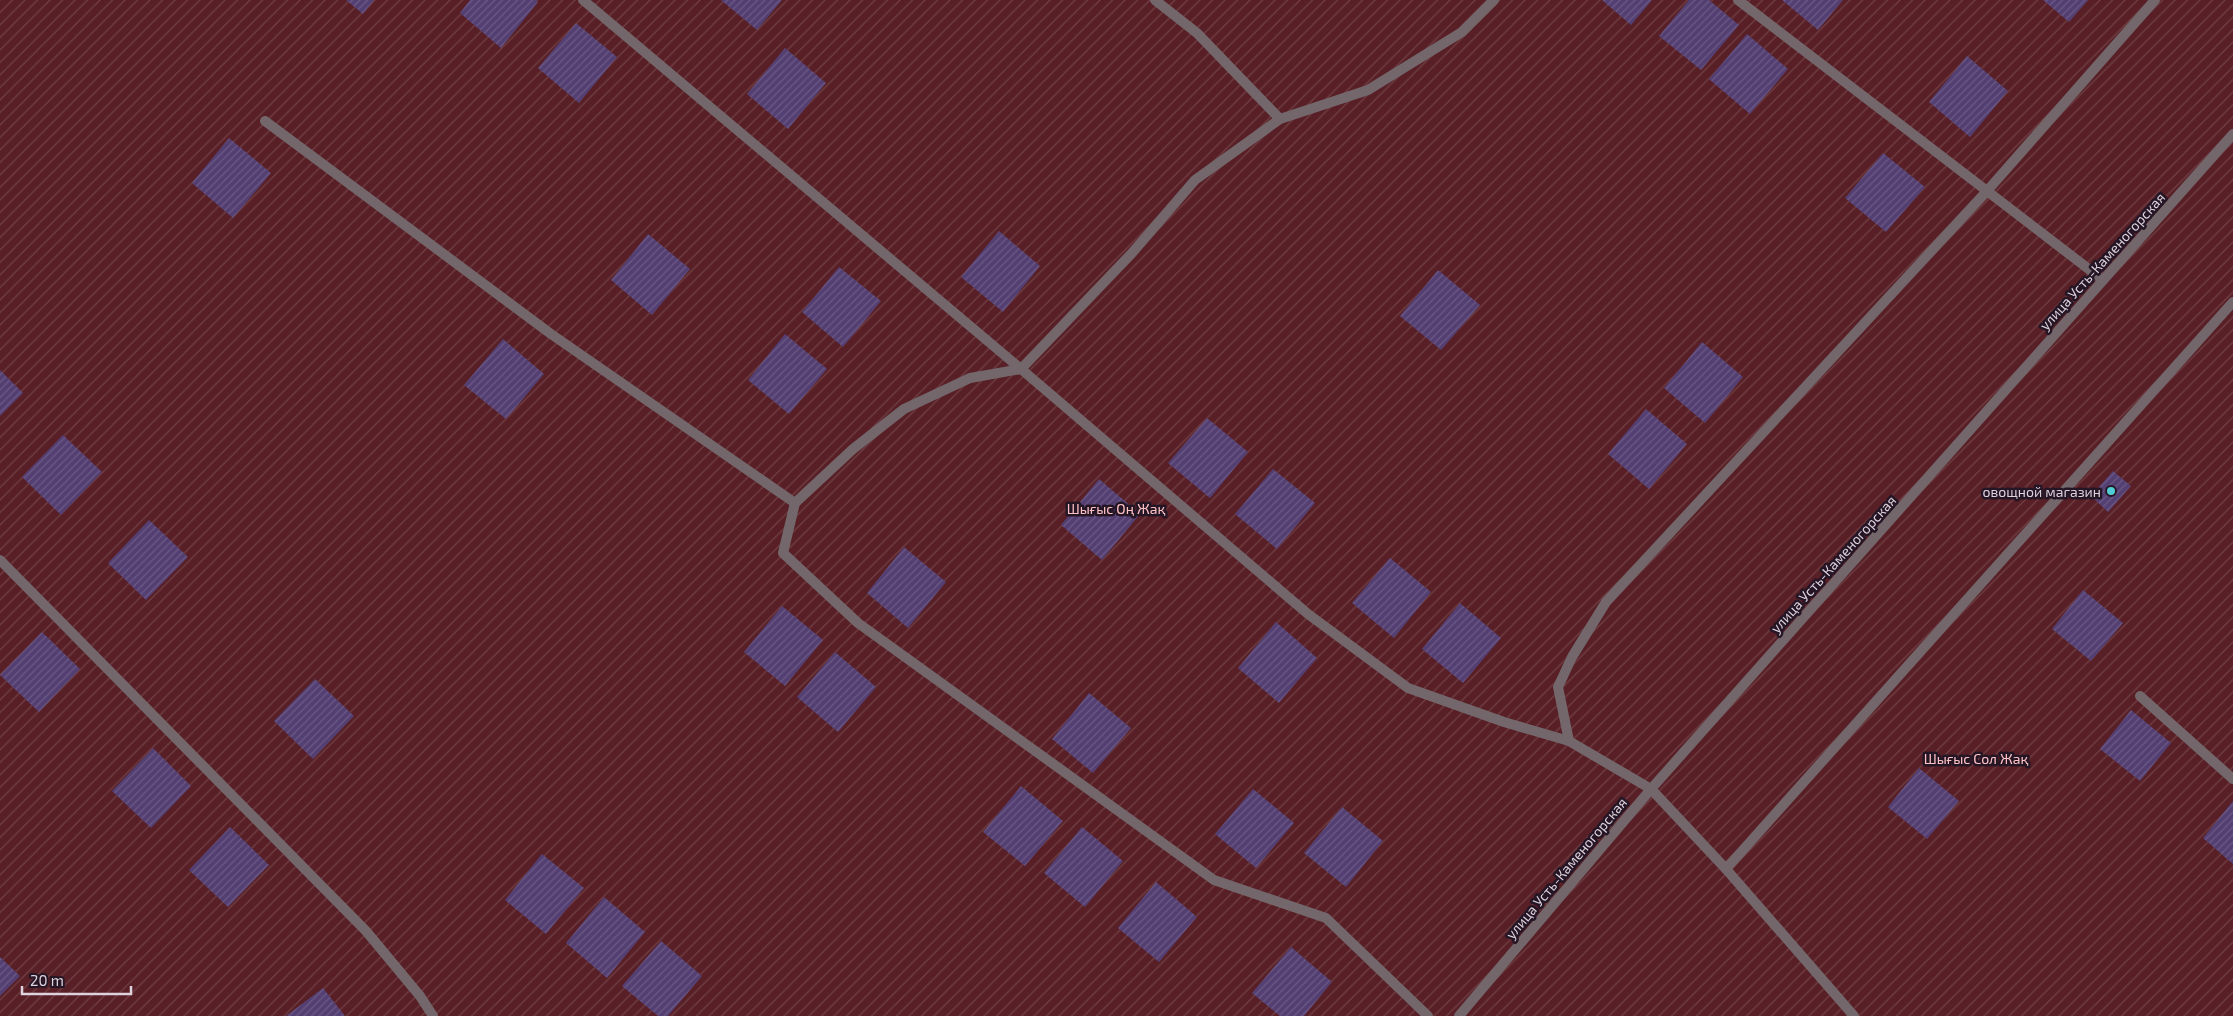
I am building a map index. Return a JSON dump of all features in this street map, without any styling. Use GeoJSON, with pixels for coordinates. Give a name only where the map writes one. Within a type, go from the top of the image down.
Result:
{"type":"FeatureCollection","features":[{"type":"Feature","properties":{"kind":"street"},"geometry":{"type":"LineString","coordinates":[[583,0],[1021,368],[1308,614],[1408,688],[1504,722],[1569,741],[1652,788],[1726,869],[1854,1016]]}},
{"type":"Feature","properties":{"kind":"street"},"geometry":{"type":"LineString","coordinates":[[1155,0],[1197,33],[1280,119]]}},
{"type":"Feature","properties":{"kind":"street"},"geometry":{"type":"LineString","coordinates":[[1428,1016],[1326,918],[1214,880],[858,623],[783,553],[795,503],[853,450],[904,409],[970,378],[1021,368],[1132,254],[1195,180],[1280,119],[1368,90],[1462,32],[1494,0]]}},
{"type":"Feature","properties":{"kind":"street"},"geometry":{"type":"LineString","coordinates":[[1738,0],[2103,280]]}},
{"type":"Feature","properties":{"kind":"street"},"geometry":{"type":"LineString","coordinates":[[1569,741],[1558,687],[1572,657],[1606,602],[1987,191],[2156,0]]}},
{"type":"Feature","properties":{"kind":"street"},"geometry":{"type":"LineString","coordinates":[[266,122],[551,334],[795,503]]}},
{"type":"Feature","properties":{"kind":"street","name":"улица Усть-Каменогорская"},"geometry":{"type":"LineString","coordinates":[[1459,1016],[1652,788],[2233,134]]}},
{"type":"Feature","properties":{"kind":"street"},"geometry":{"type":"LineString","coordinates":[[1726,869],[2233,302]]}},
{"type":"Feature","properties":{"kind":"street"},"geometry":{"type":"LineString","coordinates":[[0,560],[366,930],[420,996],[433,1016]]}},
{"type":"Feature","properties":{"kind":"street"},"geometry":{"type":"LineString","coordinates":[[2140,696],[2233,779]]}},
{"type":"Feature","properties":{"kind":"green space","name":"Шығыс Оң Жақ"},"geometry":{"type":"Polygon","coordinates":[[[0,0],[2233,0],[2233,1016],[0,1016],[0,0]]]}},
{"type":"Feature","properties":{"kind":"building"},"geometry":{"type":"Polygon","coordinates":[[[346,0],[374,0],[363,14],[346,0]]]}},
{"type":"Feature","properties":{"kind":"building"},"geometry":{"type":"Polygon","coordinates":[[[470,0],[536,0],[538,2],[501,48],[460,13],[470,0]]]}},
{"type":"Feature","properties":{"kind":"building"},"geometry":{"type":"Polygon","coordinates":[[[721,0],[782,0],[757,30],[721,0]]]}},
{"type":"Feature","properties":{"kind":"building"},"geometry":{"type":"Polygon","coordinates":[[[1602,0],[1652,0],[1631,25],[1602,0]]]}},
{"type":"Feature","properties":{"kind":"building"},"geometry":{"type":"Polygon","coordinates":[[[1689,0],[1709,0],[1739,25],[1701,70],[1659,36],[1689,0]]]}},
{"type":"Feature","properties":{"kind":"building"},"geometry":{"type":"Polygon","coordinates":[[[1782,0],[1843,0],[1818,30],[1782,0]]]}},
{"type":"Feature","properties":{"kind":"building"},"geometry":{"type":"Polygon","coordinates":[[[2043,0],[2088,0],[2069,22],[2043,0]]]}},
{"type":"Feature","properties":{"kind":"building"},"geometry":{"type":"Polygon","coordinates":[[[576,23],[617,57],[579,103],[538,68],[576,23]]]}},
{"type":"Feature","properties":{"kind":"building"},"geometry":{"type":"Polygon","coordinates":[[[1747,34],[1788,69],[1750,114],[1709,79],[1747,34]]]}},
{"type":"Feature","properties":{"kind":"building"},"geometry":{"type":"Polygon","coordinates":[[[785,48],[826,83],[788,129],[747,94],[785,48]]]}},
{"type":"Feature","properties":{"kind":"building"},"geometry":{"type":"Polygon","coordinates":[[[1967,56],[2008,91],[1970,137],[1929,102],[1967,56]]]}},
{"type":"Feature","properties":{"kind":"building"},"geometry":{"type":"Polygon","coordinates":[[[229,138],[271,173],[233,218],[192,183],[229,138]]]}},
{"type":"Feature","properties":{"kind":"building"},"geometry":{"type":"Polygon","coordinates":[[[1883,153],[1925,187],[1886,232],[1845,198],[1883,153]]]}},
{"type":"Feature","properties":{"kind":"building"},"geometry":{"type":"Polygon","coordinates":[[[999,231],[1040,266],[1003,312],[961,277],[999,231]]]}},
{"type":"Feature","properties":{"kind":"building"},"geometry":{"type":"Polygon","coordinates":[[[648,234],[690,269],[652,315],[611,280],[648,234]]]}},
{"type":"Feature","properties":{"kind":"building"},"geometry":{"type":"Polygon","coordinates":[[[839,267],[881,301],[843,347],[802,312],[839,267]]]}},
{"type":"Feature","properties":{"kind":"building"},"geometry":{"type":"Polygon","coordinates":[[[1438,270],[1480,305],[1441,350],[1400,316],[1438,270]]]}},
{"type":"Feature","properties":{"kind":"building"},"geometry":{"type":"Polygon","coordinates":[[[785,334],[827,369],[789,414],[748,380],[785,334]]]}},
{"type":"Feature","properties":{"kind":"building"},"geometry":{"type":"Polygon","coordinates":[[[503,339],[544,374],[506,419],[464,385],[503,339]]]}},
{"type":"Feature","properties":{"kind":"building"},"geometry":{"type":"Polygon","coordinates":[[[1702,342],[1743,377],[1705,423],[1664,388],[1702,342]]]}},
{"type":"Feature","properties":{"kind":"building"},"geometry":{"type":"Polygon","coordinates":[[[0,370],[23,393],[0,416],[0,370]]]}},
{"type":"Feature","properties":{"kind":"building"},"geometry":{"type":"Polygon","coordinates":[[[1646,409],[1687,444],[1649,489],[1608,454],[1646,409]]]}},
{"type":"Feature","properties":{"kind":"building"},"geometry":{"type":"Polygon","coordinates":[[[1207,418],[1248,452],[1210,498],[1168,463],[1207,418]]]}},
{"type":"Feature","properties":{"kind":"building"},"geometry":{"type":"Polygon","coordinates":[[[63,435],[102,472],[61,515],[22,477],[63,435]]]}},
{"type":"Feature","properties":{"kind":"building"},"geometry":{"type":"Polygon","coordinates":[[[1273,469],[1315,503],[1277,549],[1235,514],[1273,469]]]}},
{"type":"Feature","properties":{"kind":"building","name":"овощной магазин"},"geometry":{"type":"Polygon","coordinates":[[[2113,471],[2131,486],[2108,512],[2091,496],[2113,471]]]}},
{"type":"Feature","properties":{"kind":"building"},"geometry":{"type":"Polygon","coordinates":[[[1099,479],[1140,514],[1102,560],[1061,525],[1099,479]]]}},
{"type":"Feature","properties":{"kind":"building"},"geometry":{"type":"Polygon","coordinates":[[[149,520],[188,557],[146,600],[108,563],[149,520]]]}},
{"type":"Feature","properties":{"kind":"building"},"geometry":{"type":"Polygon","coordinates":[[[904,547],[946,582],[908,628],[867,593],[904,547]]]}},
{"type":"Feature","properties":{"kind":"building"},"geometry":{"type":"Polygon","coordinates":[[[1390,558],[1431,592],[1394,638],[1352,603],[1390,558]]]}},
{"type":"Feature","properties":{"kind":"building"},"geometry":{"type":"Polygon","coordinates":[[[2083,590],[2123,623],[2091,661],[2052,629],[2083,590]]]}},
{"type":"Feature","properties":{"kind":"building"},"geometry":{"type":"Polygon","coordinates":[[[1460,603],[1501,638],[1463,683],[1422,649],[1460,603]]]}},
{"type":"Feature","properties":{"kind":"building"},"geometry":{"type":"Polygon","coordinates":[[[782,606],[823,640],[785,686],[744,652],[782,606]]]}},
{"type":"Feature","properties":{"kind":"building"},"geometry":{"type":"Polygon","coordinates":[[[1276,622],[1317,658],[1279,703],[1238,668],[1276,622]]]}},
{"type":"Feature","properties":{"kind":"building"},"geometry":{"type":"Polygon","coordinates":[[[42,632],[80,669],[39,712],[0,675],[42,632]]]}},
{"type":"Feature","properties":{"kind":"building"},"geometry":{"type":"Polygon","coordinates":[[[835,652],[876,687],[838,732],[797,697],[835,652]]]}},
{"type":"Feature","properties":{"kind":"building"},"geometry":{"type":"Polygon","coordinates":[[[315,679],[354,716],[313,759],[274,721],[315,679]]]}},
{"type":"Feature","properties":{"kind":"building"},"geometry":{"type":"Polygon","coordinates":[[[1089,693],[1131,728],[1093,773],[1052,739],[1089,693]]]}},
{"type":"Feature","properties":{"kind":"building"},"geometry":{"type":"Polygon","coordinates":[[[2131,710],[2171,743],[2140,781],[2100,749],[2131,710]]]}},
{"type":"Feature","properties":{"kind":"building"},"geometry":{"type":"Polygon","coordinates":[[[153,748],[191,786],[151,828],[112,791],[153,748]]]}},
{"type":"Feature","properties":{"kind":"building"},"geometry":{"type":"Polygon","coordinates":[[[1919,768],[1959,801],[1927,839],[1888,807],[1919,768]]]}},
{"type":"Feature","properties":{"kind":"building"},"geometry":{"type":"Polygon","coordinates":[[[1021,786],[1063,821],[1025,866],[983,832],[1021,786]]]}},
{"type":"Feature","properties":{"kind":"building"},"geometry":{"type":"Polygon","coordinates":[[[1253,789],[1294,823],[1256,868],[1215,834],[1253,789]]]}},
{"type":"Feature","properties":{"kind":"building"},"geometry":{"type":"Polygon","coordinates":[[[2233,801],[2233,864],[2203,838],[2233,801]]]}},
{"type":"Feature","properties":{"kind":"building"},"geometry":{"type":"Polygon","coordinates":[[[1342,807],[1383,841],[1346,887],[1304,853],[1342,807]]]}},
{"type":"Feature","properties":{"kind":"building"},"geometry":{"type":"Polygon","coordinates":[[[230,827],[269,865],[228,907],[189,870],[230,827]]]}},
{"type":"Feature","properties":{"kind":"building"},"geometry":{"type":"Polygon","coordinates":[[[1082,827],[1123,861],[1085,907],[1044,873],[1082,827]]]}},
{"type":"Feature","properties":{"kind":"building"},"geometry":{"type":"Polygon","coordinates":[[[542,854],[584,888],[546,934],[505,900],[542,854]]]}},
{"type":"Feature","properties":{"kind":"building"},"geometry":{"type":"Polygon","coordinates":[[[1156,882],[1197,917],[1159,962],[1118,928],[1156,882]]]}},
{"type":"Feature","properties":{"kind":"building"},"geometry":{"type":"Polygon","coordinates":[[[604,897],[645,932],[607,978],[566,943],[604,897]]]}},
{"type":"Feature","properties":{"kind":"building"},"geometry":{"type":"Polygon","coordinates":[[[661,941],[702,976],[668,1016],[658,1016],[622,986],[661,941]]]}},
{"type":"Feature","properties":{"kind":"building"},"geometry":{"type":"Polygon","coordinates":[[[1291,947],[1332,982],[1304,1016],[1280,1016],[1252,993],[1291,947]]]}},
{"type":"Feature","properties":{"kind":"building"},"geometry":{"type":"Polygon","coordinates":[[[0,957],[20,976],[0,996],[0,957]]]}},
{"type":"Feature","properties":{"kind":"building"},"geometry":{"type":"Polygon","coordinates":[[[323,988],[345,1016],[286,1016],[323,988]]]}},
{"type":"Feature","properties":{"kind":"place","name":"овощной магазин"},"geometry":{"type":"Point","coordinates":[2111,491]}},
{"type":"Feature","properties":{"kind":"park label","name":"Шығыс Сол Жақ"},"geometry":{"type":"Point","coordinates":[1976,758]}}]}
